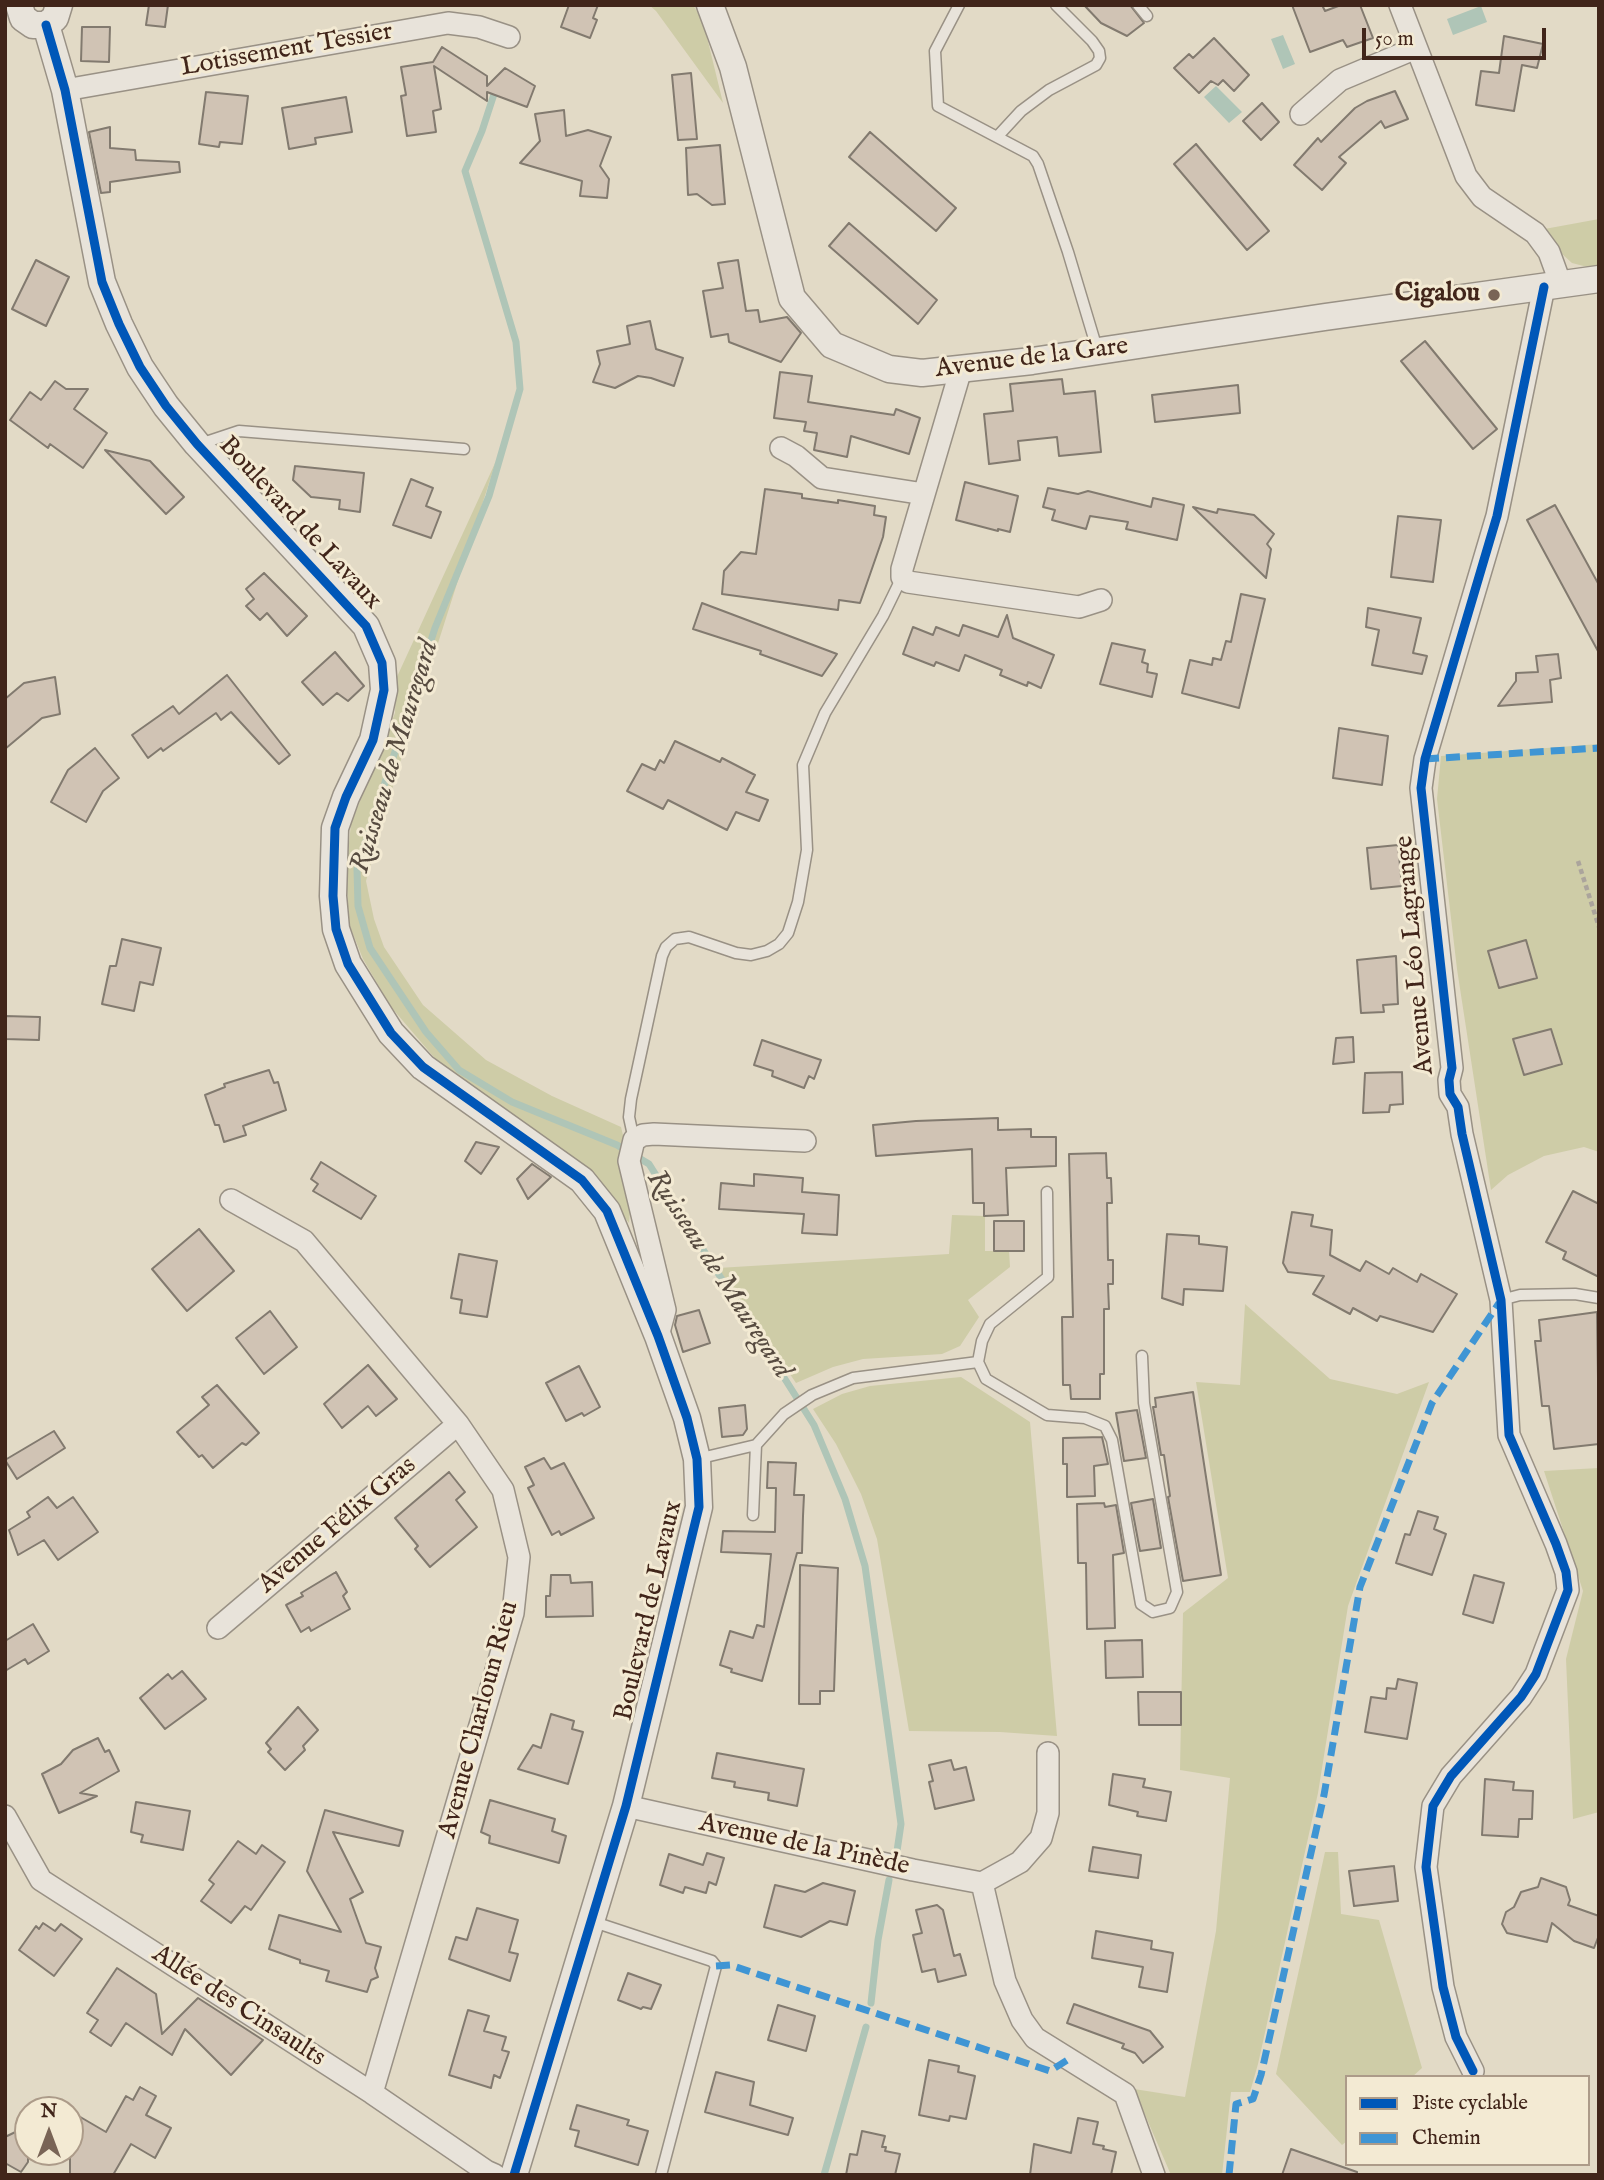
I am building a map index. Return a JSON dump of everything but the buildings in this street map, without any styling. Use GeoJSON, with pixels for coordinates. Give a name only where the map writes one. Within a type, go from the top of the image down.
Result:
{"type":"FeatureCollection","features":[{"type":"Feature","properties":{"kind":"street"},"geometry":{"type":"LineString","coordinates":[[1400,5],[1466,176],[1482,197],[1535,233],[1549,252],[1553,286]]}},
{"type":"Feature","properties":{"kind":"street"},"geometry":{"type":"LineString","coordinates":[[15,7],[28,22],[52,15]]}},
{"type":"Feature","properties":{"kind":"street","name":"Avenue de la Gare"},"geometry":{"type":"LineString","coordinates":[[713,7],[733,67],[792,298],[832,345],[889,369],[922,373],[1098,352],[1599,279]]}},
{"type":"Feature","properties":{"kind":"street","name":"Boulevard de Lavaux"},"geometry":{"type":"LineString","coordinates":[[52,15],[102,282],[140,367],[166,406],[197,444],[366,626],[382,663],[384,690],[373,740],[346,797],[335,828],[331,880],[336,929],[348,964],[391,1033],[423,1067],[582,1180],[607,1211],[658,1336],[687,1418],[697,1459],[699,1507],[626,1806],[514,2175]]}},
{"type":"Feature","properties":{"kind":"street","name":"Lotissement Tessier"},"geometry":{"type":"LineString","coordinates":[[65,90],[448,23],[479,27],[509,37]]}},
{"type":"Feature","properties":{"kind":"street"},"geometry":{"type":"LineString","coordinates":[[1301,114],[1340,80],[1416,48]]}},
{"type":"Feature","properties":{"kind":"street","name":"Avenue Léo Lagrange"},"geometry":{"type":"LineString","coordinates":[[1473,2071],[1456,2038],[1443,1987],[1426,1867],[1433,1806],[1451,1776],[1521,1697],[1536,1674],[1568,1590],[1566,1572],[1556,1544],[1509,1435],[1501,1300],[1458,1107],[1450,1094],[1451,1068],[1421,788],[1425,759],[1497,516],[1544,299],[1553,286]]}},
{"type":"Feature","properties":{"kind":"street"},"geometry":{"type":"LineString","coordinates":[[961,369],[901,569],[902,577],[908,582],[1080,607],[1101,600]]}},
{"type":"Feature","properties":{"kind":"street"},"geometry":{"type":"LineString","coordinates":[[781,448],[796,456],[822,478],[924,494]]}},
{"type":"Feature","properties":{"kind":"street"},"geometry":{"type":"LineString","coordinates":[[658,1336],[666,1310],[631,1150],[643,1135],[654,1133],[805,1141]]}},
{"type":"Feature","properties":{"kind":"street","name":"Avenue Charloun Rieu"},"geometry":{"type":"LineString","coordinates":[[231,1200],[304,1241],[458,1424],[503,1490],[519,1558],[513,1613],[372,2093]]}},
{"type":"Feature","properties":{"kind":"street","name":"Avenue Félix Gras"},"geometry":{"type":"LineString","coordinates":[[218,1628],[458,1424]]}},
{"type":"Feature","properties":{"kind":"street"},"geometry":{"type":"LineString","coordinates":[[1048,1753],[1048,1812],[1041,1838],[1020,1862],[982,1883],[1005,1981],[1022,2020],[1035,2038],[1125,2094],[1154,2175]]}},
{"type":"Feature","properties":{"kind":"street","name":"Avenue de la Pinède"},"geometry":{"type":"LineString","coordinates":[[626,1806],[874,1862],[982,1883]]}},
{"type":"Feature","properties":{"kind":"street","name":"Allée des Cinsaults"},"geometry":{"type":"LineString","coordinates":[[5,1816],[41,1880],[495,2175]]}},
{"type":"Feature","properties":{"kind":"lane"},"geometry":{"type":"LineString","coordinates":[[959,5],[935,51],[938,106],[1033,156],[1038,164],[1098,352]]}},
{"type":"Feature","properties":{"kind":"lane"},"geometry":{"type":"LineString","coordinates":[[997,137],[1021,111],[1049,90],[1096,65],[1100,58],[1092,41],[1056,5]]}},
{"type":"Feature","properties":{"kind":"lane"},"geometry":{"type":"LineString","coordinates":[[1138,5],[1147,16]]}},
{"type":"Feature","properties":{"kind":"lane"},"geometry":{"type":"LineString","coordinates":[[197,444],[239,431],[464,449]]}},
{"type":"Feature","properties":{"kind":"lane"},"geometry":{"type":"LineString","coordinates":[[631,1150],[631,1099],[666,947],[675,939],[689,937],[736,953],[751,955],[767,951],[779,944],[788,933],[798,902],[807,850],[803,765],[825,713],[883,616],[902,577]]}},
{"type":"Feature","properties":{"kind":"lane"},"geometry":{"type":"LineString","coordinates":[[1047,1192],[1048,1277],[990,1324],[982,1341],[978,1362],[986,1379],[1047,1415],[1084,1418],[1105,1426],[1112,1440],[1141,1604],[1153,1612],[1170,1608],[1177,1592],[1144,1403],[1142,1356]]}},
{"type":"Feature","properties":{"kind":"lane"},"geometry":{"type":"LineString","coordinates":[[1501,1300],[1520,1295],[1575,1294],[1599,1298]]}},
{"type":"Feature","properties":{"kind":"lane"},"geometry":{"type":"LineString","coordinates":[[697,1459],[756,1445],[784,1414],[812,1395],[853,1378],[978,1362]]}},
{"type":"Feature","properties":{"kind":"lane"},"geometry":{"type":"LineString","coordinates":[[753,1515],[756,1445]]}},
{"type":"Feature","properties":{"kind":"lane"},"geometry":{"type":"LineString","coordinates":[[591,1921],[712,1961],[716,1966],[661,2175]]}},
{"type":"Feature","properties":{"kind":"path"},"geometry":{"type":"LineString","coordinates":[[1578,861],[1599,927]]}},
{"type":"Feature","properties":{"kind":"shaded area"},"geometry":{"type":"Polygon","coordinates":[[[649,5],[693,5],[703,21],[723,103],[656,11],[649,5]]]}},
{"type":"Feature","properties":{"kind":"shaded area"},"geometry":{"type":"Polygon","coordinates":[[[1481,6],[1487,22],[1453,35],[1447,19],[1481,6]]]}},
{"type":"Feature","properties":{"kind":"shaded area"},"geometry":{"type":"Polygon","coordinates":[[[1283,35],[1295,64],[1283,69],[1271,39],[1283,35]]]}},
{"type":"Feature","properties":{"kind":"shaded area"},"geometry":{"type":"Polygon","coordinates":[[[1216,86],[1242,112],[1229,123],[1204,97],[1216,86]]]}},
{"type":"Feature","properties":{"kind":"shaded area"},"geometry":{"type":"Polygon","coordinates":[[[1599,219],[1599,270],[1572,263],[1540,234],[1539,230],[1599,219]]]}},
{"type":"Feature","properties":{"kind":"shaded area"},"geometry":{"type":"Polygon","coordinates":[[[496,461],[397,772],[366,881],[374,919],[384,947],[423,1005],[486,1060],[552,1096],[621,1127],[633,1176],[629,1223],[594,1178],[439,1063],[391,1007],[363,959],[349,924],[346,872],[351,824],[395,713],[396,679],[496,461]]]}},
{"type":"Feature","properties":{"kind":"shaded area"},"geometry":{"type":"Polygon","coordinates":[[[1599,744],[1599,1152],[1584,1147],[1544,1156],[1508,1175],[1491,1190],[1457,969],[1437,799],[1441,756],[1599,744]]]}},
{"type":"Feature","properties":{"kind":"shaded area"},"geometry":{"type":"Polygon","coordinates":[[[952,1215],[985,1216],[985,1251],[1009,1251],[1010,1267],[968,1300],[979,1317],[960,1346],[942,1354],[863,1359],[833,1367],[796,1383],[718,1268],[949,1254],[952,1215]]]}},
{"type":"Feature","properties":{"kind":"shaded area"},"geometry":{"type":"Polygon","coordinates":[[[1245,1304],[1330,1379],[1397,1394],[1429,1382],[1348,1606],[1318,1793],[1250,2092],[1231,2092],[1222,2175],[1171,2175],[1134,2089],[1185,2097],[1216,1931],[1230,1778],[1180,1770],[1183,1613],[1228,1578],[1196,1382],[1240,1385],[1245,1304]]]}},
{"type":"Feature","properties":{"kind":"shaded area"},"geometry":{"type":"Polygon","coordinates":[[[961,1377],[1030,1422],[1057,1736],[909,1731],[877,1539],[861,1494],[836,1444],[813,1409],[842,1394],[870,1386],[961,1377]]]}},
{"type":"Feature","properties":{"kind":"shaded area"},"geometry":{"type":"Polygon","coordinates":[[[1599,1468],[1599,1812],[1573,1819],[1566,1659],[1583,1591],[1544,1471],[1599,1468]]]}},
{"type":"Feature","properties":{"kind":"shaded area"},"geometry":{"type":"Polygon","coordinates":[[[1325,1852],[1338,1852],[1341,1914],[1379,1920],[1422,2068],[1414,2075],[1345,2075],[1345,2143],[1342,2145],[1276,2074],[1325,1852]]]}},
{"type":"Feature","properties":{"kind":"waterway","name":"Ruisseau de Mauregard"},"geometry":{"type":"LineString","coordinates":[[496,88],[465,171],[516,342],[520,389],[489,496],[435,628],[357,869],[358,906],[370,948],[426,1032],[459,1070],[512,1102],[617,1145],[649,1164],[814,1425],[845,1499],[865,1566],[901,1824],[897,1851]]}},
{"type":"Feature","properties":{"kind":"waterway","name":"Ruisseau de Mauregard"},"geometry":{"type":"LineString","coordinates":[[871,2003],[878,1940],[889,1880]]}},
{"type":"Feature","properties":{"kind":"waterway","name":"Ruisseau de Mauregard"},"geometry":{"type":"LineString","coordinates":[[824,2175],[866,2027]]}},
{"type":"Feature","properties":{"kind":"marked path"},"geometry":{"type":"LineString","coordinates":[[1425,759],[1599,748]]}},
{"type":"Feature","properties":{"kind":"marked path"},"geometry":{"type":"LineString","coordinates":[[1229,2175],[1236,2104],[1253,2099],[1261,2075],[1324,1795],[1360,1587],[1432,1403],[1499,1303]]}},
{"type":"Feature","properties":{"kind":"marked path"},"geometry":{"type":"LineString","coordinates":[[716,1966],[730,1965],[1050,2071],[1069,2059]]}},
{"type":"Feature","properties":{"kind":"cycle path"},"geometry":{"type":"LineString","coordinates":[[46,25],[65,90],[102,282],[140,367],[166,406],[197,444],[366,626],[382,663],[384,690],[373,740],[346,797],[335,828],[333,896],[336,929],[348,964],[391,1033],[423,1067],[582,1180],[607,1211],[658,1336],[687,1418],[697,1459],[699,1507],[626,1806],[514,2175]]}},
{"type":"Feature","properties":{"kind":"cycle path"},"geometry":{"type":"LineString","coordinates":[[1473,2071],[1456,2037],[1443,1987],[1426,1867],[1433,1806],[1451,1776],[1521,1697],[1536,1674],[1568,1590],[1566,1572],[1556,1544],[1509,1435],[1501,1300],[1458,1107],[1450,1094],[1452,1068],[1421,788],[1425,759],[1497,516],[1544,287]]}},
{"type":"Feature","properties":{"kind":"place","name":"Cigalou"},"geometry":{"type":"Point","coordinates":[1494,295]}}]}
